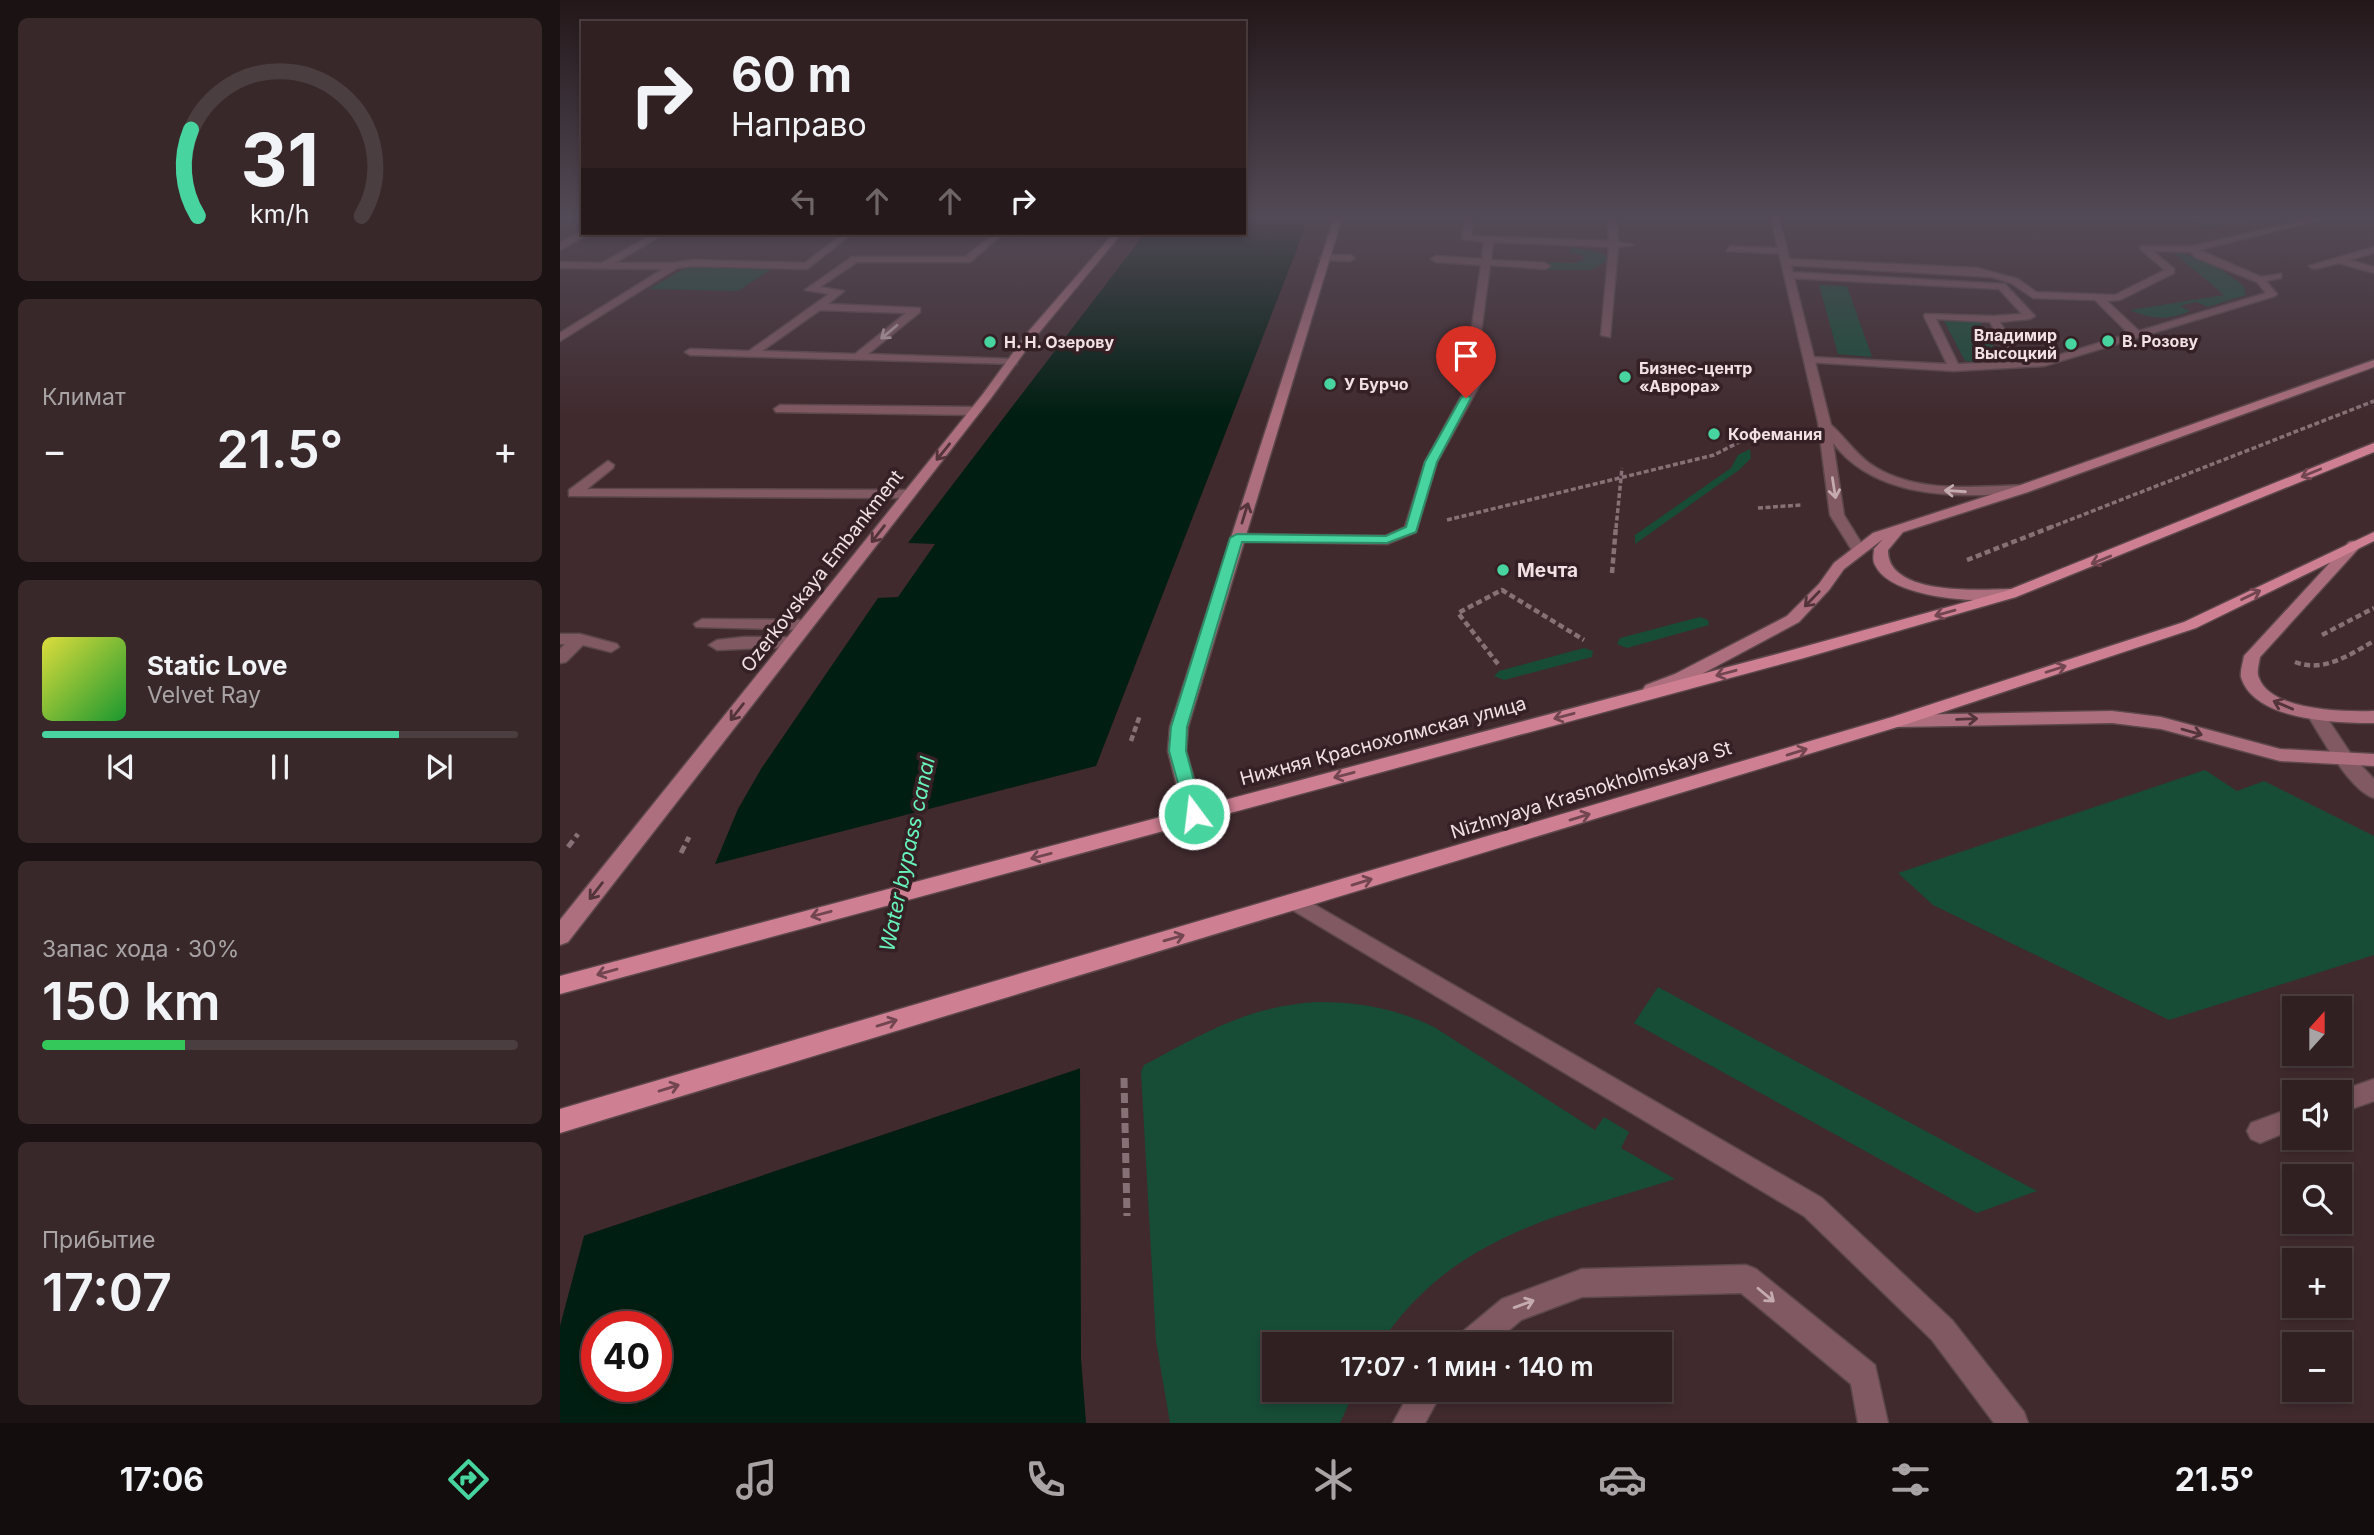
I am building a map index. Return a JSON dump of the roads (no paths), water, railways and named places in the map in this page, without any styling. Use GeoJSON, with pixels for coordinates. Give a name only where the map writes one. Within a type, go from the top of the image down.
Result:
{"type":"FeatureCollection","features":[{"type":"Feature","properties":{"kind":"main road"},"geometry":{"type":"LineString","coordinates":[[1629,698],[2038,585],[2374,447]]}},
{"type":"Feature","properties":{"kind":"main road"},"geometry":{"type":"LineString","coordinates":[[1899,721],[2190,625],[2374,536]]}},
{"type":"Feature","properties":{"kind":"main road","name":"Нижняя Краснохолмская улица"},"geometry":{"type":"LineString","coordinates":[[560,985],[1629,698]]}},
{"type":"Feature","properties":{"kind":"main road","name":"Nizhnyaya Krasnokholmskaya St"},"geometry":{"type":"LineString","coordinates":[[1296,902],[1899,721]]}},
{"type":"Feature","properties":{"kind":"main road"},"geometry":{"type":"LineString","coordinates":[[560,1121],[1296,902]]}},
{"type":"Feature","properties":{"kind":"street"},"geometry":{"type":"LineString","coordinates":[[560,338],[645,284]]}},
{"type":"Feature","properties":{"kind":"street"},"geometry":{"type":"LineString","coordinates":[[751,354],[839,291],[810,290],[818,284]]}},
{"type":"Feature","properties":{"kind":"street","name":"Ozerkovskaya Embankment"},"geometry":{"type":"LineString","coordinates":[[560,936],[975,411],[1033,333],[1074,284]]}},
{"type":"Feature","properties":{"kind":"street"},"geometry":{"type":"LineString","coordinates":[[1194,814],[1177,751],[1179,727],[1316,284]]}},
{"type":"Feature","properties":{"kind":"street"},"geometry":{"type":"LineString","coordinates":[[1237,538],[1387,540],[1411,529],[1431,462],[1478,377],[1486,346],[1476,333],[1483,284]]}},
{"type":"Feature","properties":{"kind":"street"},"geometry":{"type":"LineString","coordinates":[[1606,335],[1610,284]]}},
{"type":"Feature","properties":{"kind":"street"},"geometry":{"type":"LineString","coordinates":[[1791,284],[1824,422],[1837,515],[1858,549]]}},
{"type":"Feature","properties":{"kind":"street"},"geometry":{"type":"LineString","coordinates":[[1954,368],[1929,316],[1993,320],[2030,316],[2002,286],[1971,284]]}},
{"type":"Feature","properties":{"kind":"street"},"geometry":{"type":"LineString","coordinates":[[2022,284],[2033,295],[2117,298],[2144,284]]}},
{"type":"Feature","properties":{"kind":"street"},"geometry":{"type":"LineString","coordinates":[[1810,360],[1954,368],[2040,363],[2272,294],[2264,284]]}},
{"type":"Feature","properties":{"kind":"street"},"geometry":{"type":"LineString","coordinates":[[2097,297],[2137,335]]}},
{"type":"Feature","properties":{"kind":"street"},"geometry":{"type":"LineString","coordinates":[[818,307],[916,310],[858,358]]}},
{"type":"Feature","properties":{"kind":"street"},"geometry":{"type":"LineString","coordinates":[[1993,320],[2020,366]]}},
{"type":"Feature","properties":{"kind":"street"},"geometry":{"type":"LineString","coordinates":[[690,352],[1013,362]]}},
{"type":"Feature","properties":{"kind":"street"},"geometry":{"type":"LineString","coordinates":[[1629,698],[1681,678],[1793,619],[1824,587],[1839,566],[1878,536],[2023,489],[2374,363]]}},
{"type":"Feature","properties":{"kind":"street"},"geometry":{"type":"LineString","coordinates":[[780,409],[975,411]]}},
{"type":"Feature","properties":{"kind":"street"},"geometry":{"type":"LineString","coordinates":[[1824,422],[1848,456],[1895,482],[1968,492],[2023,489]]}},
{"type":"Feature","properties":{"kind":"street"},"geometry":{"type":"LineString","coordinates":[[608,465],[574,492],[909,494]]}},
{"type":"Feature","properties":{"kind":"street"},"geometry":{"type":"LineString","coordinates":[[1911,527],[1893,537],[1881,549],[1881,564],[1890,574],[1921,589],[1959,595],[2011,594]]}},
{"type":"Feature","properties":{"kind":"street"},"geometry":{"type":"LineString","coordinates":[[2354,545],[2264,644],[2248,667],[2250,682],[2268,699],[2317,716],[2374,717]]}},
{"type":"Feature","properties":{"kind":"street"},"geometry":{"type":"LineString","coordinates":[[702,624],[806,625]]}},
{"type":"Feature","properties":{"kind":"street"},"geometry":{"type":"LineString","coordinates":[[560,639],[580,639],[611,647]]}},
{"type":"Feature","properties":{"kind":"street"},"geometry":{"type":"LineString","coordinates":[[560,658],[580,639]]}},
{"type":"Feature","properties":{"kind":"street"},"geometry":{"type":"LineString","coordinates":[[717,645],[792,642]]}},
{"type":"Feature","properties":{"kind":"street"},"geometry":{"type":"LineString","coordinates":[[2317,716],[2346,761],[2374,791]]}},
{"type":"Feature","properties":{"kind":"street"},"geometry":{"type":"LineString","coordinates":[[1899,721],[2112,717],[2161,723],[2280,755],[2346,761],[2374,760]]}},
{"type":"Feature","properties":{"kind":"street"},"geometry":{"type":"LineString","coordinates":[[1296,902],[1813,1208],[1942,1330],[2013,1423]]}},
{"type":"Feature","properties":{"kind":"street"},"geometry":{"type":"LineString","coordinates":[[2352,1098],[2374,1090]]}},
{"type":"Feature","properties":{"kind":"street"},"geometry":{"type":"LineString","coordinates":[[2260,1131],[2282,1123]]}},
{"type":"Feature","properties":{"kind":"street"},"geometry":{"type":"LineString","coordinates":[[1483,1332],[1512,1308],[1582,1283],[1746,1279],[1864,1376],[1873,1423]]}},
{"type":"Feature","properties":{"kind":"street"},"geometry":{"type":"LineString","coordinates":[[1408,1423],[1421,1402]]}},
{"type":"Feature","properties":{"kind":"water","name":"Water bypass canal"},"geometry":{"type":"Polygon","coordinates":[[[1106,284],[1283,284],[1096,766],[1080,1068],[1081,1358],[1086,1423],[560,1423],[560,1326],[584,1236],[715,864],[738,809],[761,769],[878,598],[898,597],[935,544],[908,543],[1106,284]]]}},
{"type":"Feature","properties":{"kind":"place","name":"В. Розову"},"geometry":{"type":"Point","coordinates":[2108,341]}},
{"type":"Feature","properties":{"kind":"place","name":"Н. Н. Озерову"},"geometry":{"type":"Point","coordinates":[990,342]}},
{"type":"Feature","properties":{"kind":"place","name":"Владимир Высоцкий"},"geometry":{"type":"Point","coordinates":[2071,344]}},
{"type":"Feature","properties":{"kind":"place","name":"Бизнес-центр «Аврора»"},"geometry":{"type":"Point","coordinates":[1625,377]}},
{"type":"Feature","properties":{"kind":"place","name":"У Бурчо"},"geometry":{"type":"Point","coordinates":[1330,384]}},
{"type":"Feature","properties":{"kind":"place","name":"Кофемания"},"geometry":{"type":"Point","coordinates":[1714,434]}},
{"type":"Feature","properties":{"kind":"place","name":"Мечта"},"geometry":{"type":"Point","coordinates":[1503,570]}}]}
